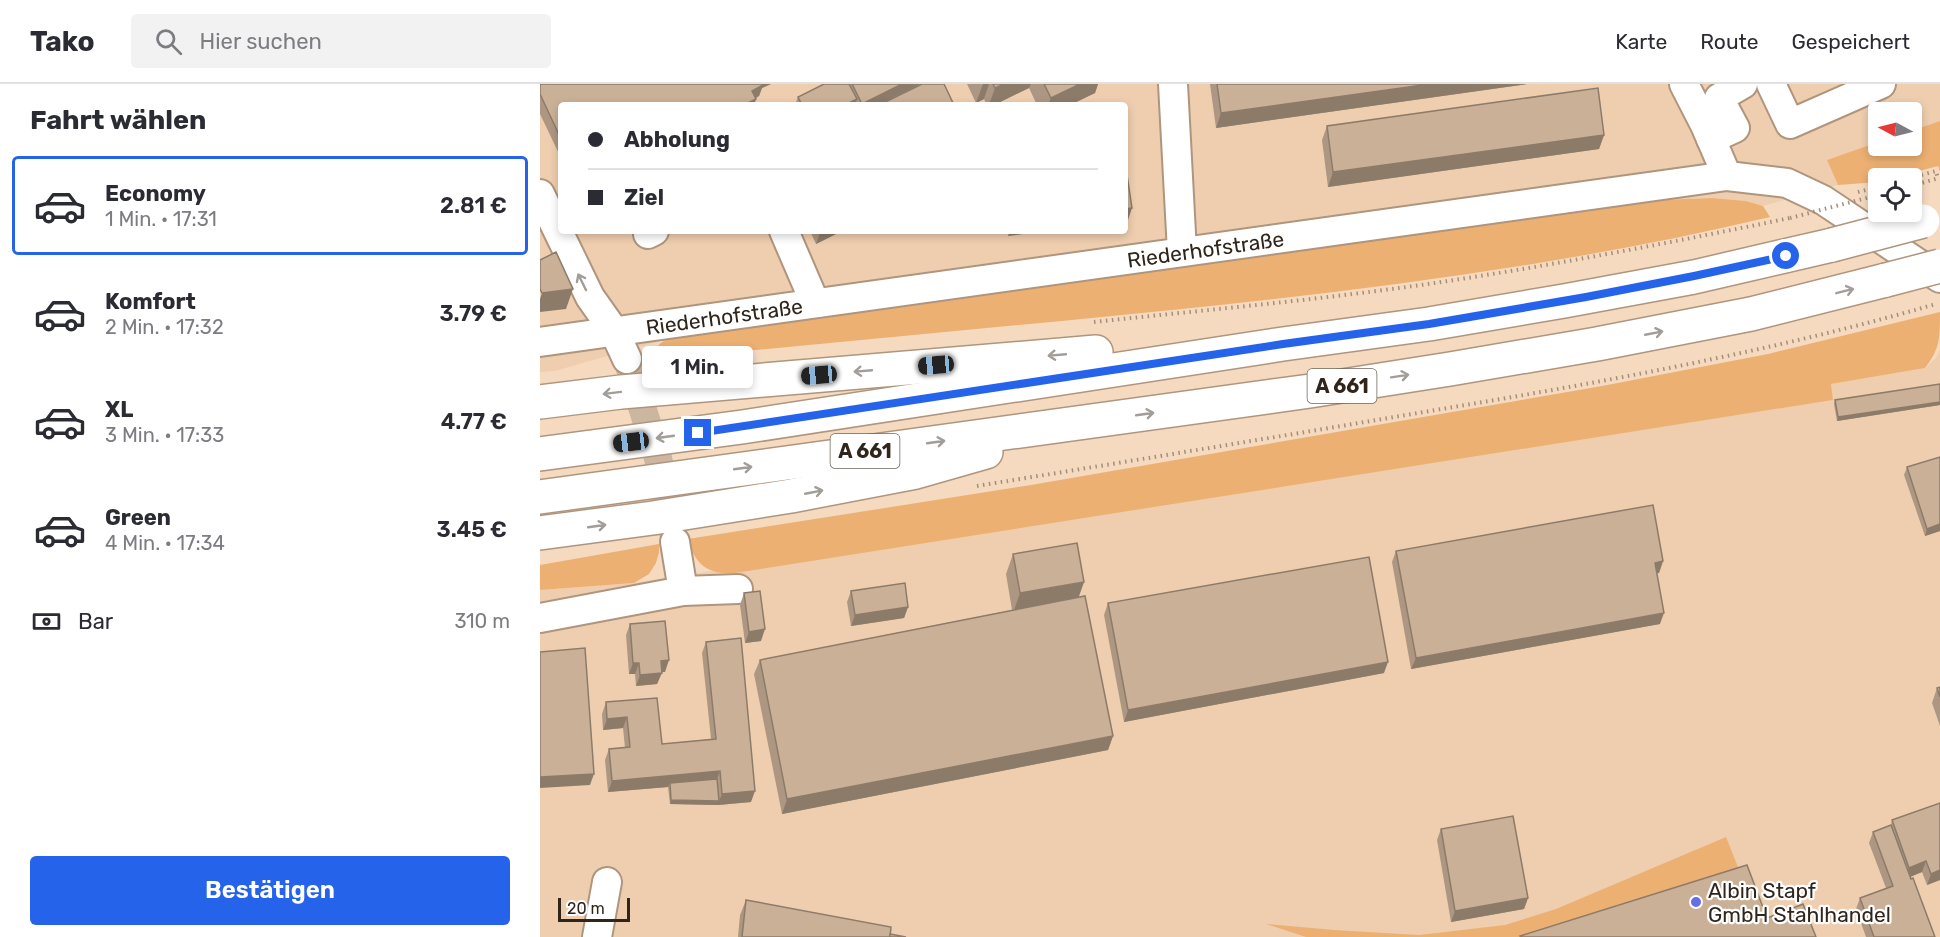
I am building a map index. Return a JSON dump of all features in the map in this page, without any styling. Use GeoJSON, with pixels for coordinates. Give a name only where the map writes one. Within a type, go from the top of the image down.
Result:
{"type":"FeatureCollection","features":[{"type":"Feature","properties":{"kind":"highway","name":"A 661"},"geometry":{"type":"LineString","coordinates":[[540,454],[742,427],[1283,344],[1429,324],[1694,276],[1832,245],[1932,219]]}},
{"type":"Feature","properties":{"kind":"highway","name":"A 661"},"geometry":{"type":"LineString","coordinates":[[540,497],[766,464],[1310,391],[1597,344],[1751,314],[1940,266]]}},
{"type":"Feature","properties":{"kind":"highway"},"geometry":{"type":"LineString","coordinates":[[540,402],[656,389],[1100,352],[1283,344]]}},
{"type":"Feature","properties":{"kind":"highway"},"geometry":{"type":"LineString","coordinates":[[540,533],[768,500],[916,472],[1087,422]]}},
{"type":"Feature","properties":{"kind":"street"},"geometry":{"type":"LineString","coordinates":[[1173,84],[1182,252]]}},
{"type":"Feature","properties":{"kind":"street"},"geometry":{"type":"LineString","coordinates":[[1684,84],[1727,176]]}},
{"type":"Feature","properties":{"kind":"street"},"geometry":{"type":"LineString","coordinates":[[1711,139],[1735,128],[1719,98],[1743,84]]}},
{"type":"Feature","properties":{"kind":"street"},"geometry":{"type":"LineString","coordinates":[[1771,84],[1790,123],[1881,84]]}},
{"type":"Feature","properties":{"kind":"street","name":"Riederhofstraße"},"geometry":{"type":"LineString","coordinates":[[627,359],[614,331],[1727,176],[1787,183],[1823,200],[1940,278]]}},
{"type":"Feature","properties":{"kind":"street"},"geometry":{"type":"LineString","coordinates":[[540,194],[558,231]]}},
{"type":"Feature","properties":{"kind":"street"},"geometry":{"type":"LineString","coordinates":[[540,342],[614,331],[590,297],[559,234]]}},
{"type":"Feature","properties":{"kind":"street"},"geometry":{"type":"LineString","coordinates":[[785,234],[815,303]]}},
{"type":"Feature","properties":{"kind":"street"},"geometry":{"type":"LineString","coordinates":[[675,542],[683,591]]}},
{"type":"Feature","properties":{"kind":"street"},"geometry":{"type":"LineString","coordinates":[[540,618],[683,591],[738,589]]}},
{"type":"Feature","properties":{"kind":"street"},"geometry":{"type":"LineString","coordinates":[[597,937],[607,882]]}},
{"type":"Feature","properties":{"kind":"path"},"geometry":{"type":"LineString","coordinates":[[1922,175],[1936,171],[1939,178],[1922,183]]}},
{"type":"Feature","properties":{"kind":"path"},"geometry":{"type":"LineString","coordinates":[[1088,322],[1426,284],[1626,251],[1790,218],[1868,198]]}},
{"type":"Feature","properties":{"kind":"path"},"geometry":{"type":"LineString","coordinates":[[967,488],[1627,376],[1764,347],[1929,306]]}},
{"type":"Feature","properties":{"kind":"shaded area"},"geometry":{"type":"Polygon","coordinates":[[[540,84],[1940,84],[1940,121],[1922,127],[1922,102],[1868,102],[1868,146],[1827,160],[1838,185],[1763,206],[1746,201],[1712,198],[1659,200],[667,339],[555,371],[540,372],[540,84]]]}},
{"type":"Feature","properties":{"kind":"shaded area"},"geometry":{"type":"Polygon","coordinates":[[[1940,121],[1940,171],[1938,166],[1922,170],[1922,168],[1868,168],[1868,183],[1838,185],[1827,160],[1868,146],[1868,156],[1922,156],[1922,127],[1940,121]]]}},
{"type":"Feature","properties":{"kind":"shaded area"},"geometry":{"type":"Polygon","coordinates":[[[1712,198],[1746,201],[1763,206],[1770,217],[1602,252],[1348,290],[1177,310],[652,360],[656,348],[667,339],[1659,200],[1712,198]]]}},
{"type":"Feature","properties":{"kind":"shaded area"},"geometry":{"type":"Polygon","coordinates":[[[1940,312],[1938,343],[1934,355],[1925,368],[1831,384],[1833,400],[735,573],[717,572],[704,566],[694,556],[688,539],[1031,485],[1602,386],[1768,354],[1940,312]]]}},
{"type":"Feature","properties":{"kind":"shaded area"},"geometry":{"type":"Polygon","coordinates":[[[1940,351],[1940,937],[540,937],[540,590],[633,583],[716,572],[1833,400],[1831,384],[1925,368],[1940,351]]]}},
{"type":"Feature","properties":{"kind":"shaded area"},"geometry":{"type":"Polygon","coordinates":[[[659,544],[656,563],[649,574],[634,583],[540,590],[540,565],[659,544]]]}},
{"type":"Feature","properties":{"kind":"shaded area"},"geometry":{"type":"Polygon","coordinates":[[[1726,837],[1740,872],[1524,937],[1306,937],[1266,924],[1419,935],[1505,925],[1556,909],[1726,837]]]}},
{"type":"Feature","properties":{"kind":"building"},"geometry":{"type":"Polygon","coordinates":[[[540,84],[763,84],[752,91],[756,99],[750,102],[558,102],[558,133],[540,94],[540,84]]]}},
{"type":"Feature","properties":{"kind":"building"},"geometry":{"type":"Polygon","coordinates":[[[824,84],[849,84],[857,99],[851,102],[800,102],[798,97],[824,84]]]}},
{"type":"Feature","properties":{"kind":"building"},"geometry":{"type":"Polygon","coordinates":[[[852,84],[902,84],[866,102],[861,102],[852,84]]]}},
{"type":"Feature","properties":{"kind":"building"},"geometry":{"type":"Polygon","coordinates":[[[922,84],[944,84],[953,102],[885,102],[922,84]]]}},
{"type":"Feature","properties":{"kind":"building"},"geometry":{"type":"Polygon","coordinates":[[[1044,84],[1080,84],[1051,98],[1044,84]]]}},
{"type":"Feature","properties":{"kind":"building"},"geometry":{"type":"Polygon","coordinates":[[[1217,84],[1430,84],[1221,113],[1217,84]]]}},
{"type":"Feature","properties":{"kind":"building"},"geometry":{"type":"Polygon","coordinates":[[[1598,88],[1604,135],[1333,172],[1327,126],[1598,88]]]}},
{"type":"Feature","properties":{"kind":"building"},"geometry":{"type":"Polygon","coordinates":[[[1128,182],[1132,208],[1128,209],[1128,182]]]}},
{"type":"Feature","properties":{"kind":"building"},"geometry":{"type":"Polygon","coordinates":[[[556,252],[573,289],[542,293],[540,260],[556,252]]]}},
{"type":"Feature","properties":{"kind":"building"},"geometry":{"type":"Polygon","coordinates":[[[1940,384],[1940,402],[1838,417],[1835,400],[1940,384]]]}},
{"type":"Feature","properties":{"kind":"building"},"geometry":{"type":"Polygon","coordinates":[[[1940,457],[1940,524],[1927,529],[1907,467],[1940,457]]]}},
{"type":"Feature","properties":{"kind":"building"},"geometry":{"type":"Polygon","coordinates":[[[1653,505],[1663,561],[1655,563],[1664,613],[1416,658],[1396,551],[1653,505]]]}},
{"type":"Feature","properties":{"kind":"building"},"geometry":{"type":"Polygon","coordinates":[[[1077,543],[1084,582],[1020,593],[1013,554],[1077,543]]]}},
{"type":"Feature","properties":{"kind":"building"},"geometry":{"type":"Polygon","coordinates":[[[1369,557],[1388,662],[1128,710],[1108,603],[1369,557]]]}},
{"type":"Feature","properties":{"kind":"building"},"geometry":{"type":"Polygon","coordinates":[[[905,583],[908,607],[855,615],[851,591],[905,583]]]}},
{"type":"Feature","properties":{"kind":"building"},"geometry":{"type":"Polygon","coordinates":[[[760,591],[765,629],[749,632],[744,593],[760,591]]]}},
{"type":"Feature","properties":{"kind":"building"},"geometry":{"type":"Polygon","coordinates":[[[1085,596],[1113,736],[787,799],[760,660],[1085,596]]]}},
{"type":"Feature","properties":{"kind":"building"},"geometry":{"type":"Polygon","coordinates":[[[665,621],[669,660],[661,661],[662,673],[640,675],[639,663],[633,663],[630,624],[665,621]]]}},
{"type":"Feature","properties":{"kind":"building"},"geometry":{"type":"Polygon","coordinates":[[[741,638],[755,791],[722,794],[720,771],[612,781],[609,749],[630,747],[627,717],[607,719],[606,702],[657,698],[662,744],[716,739],[706,642],[741,638]]]}},
{"type":"Feature","properties":{"kind":"building"},"geometry":{"type":"Polygon","coordinates":[[[585,648],[594,774],[540,777],[540,652],[585,648]]]}},
{"type":"Feature","properties":{"kind":"building"},"geometry":{"type":"Polygon","coordinates":[[[717,779],[719,801],[671,800],[670,783],[717,779]]]}},
{"type":"Feature","properties":{"kind":"building"},"geometry":{"type":"Polygon","coordinates":[[[1940,803],[1940,870],[1931,874],[1926,861],[1909,868],[1892,820],[1940,803]]]}},
{"type":"Feature","properties":{"kind":"building"},"geometry":{"type":"Polygon","coordinates":[[[1513,816],[1528,898],[1455,911],[1441,829],[1513,816]]]}},
{"type":"Feature","properties":{"kind":"building"},"geometry":{"type":"Polygon","coordinates":[[[1891,825],[1935,937],[1874,937],[1860,898],[1893,886],[1873,832],[1891,825]]]}},
{"type":"Feature","properties":{"kind":"building","name":"Albin Stapf GmbH Stahlhandel"},"geometry":{"type":"Polygon","coordinates":[[[1747,865],[1767,918],[1803,904],[1816,937],[1520,936],[1747,865]]]}},
{"type":"Feature","properties":{"kind":"building"},"geometry":{"type":"Polygon","coordinates":[[[746,900],[891,927],[890,937],[742,937],[746,900]]]}},
{"type":"Feature","properties":{"kind":"building"},"geometry":{"type":"Polygon","coordinates":[[[890,934],[906,937],[890,937],[890,934]]]}},
{"type":"Feature","properties":{"kind":"tunnel"},"geometry":{"type":"LineString","coordinates":[[627,359],[658,458],[674,536]]}},
{"type":"Feature","properties":{"kind":"place","name":"Albin Stapf GmbH Stahlhandel"},"geometry":{"type":"Point","coordinates":[1696,902]}},
{"type":"Feature","properties":{"kind":"route"},"geometry":{"type":"LineString","coordinates":[[698,433],[1429,324],[1586,297],[1786,256]]}}]}
